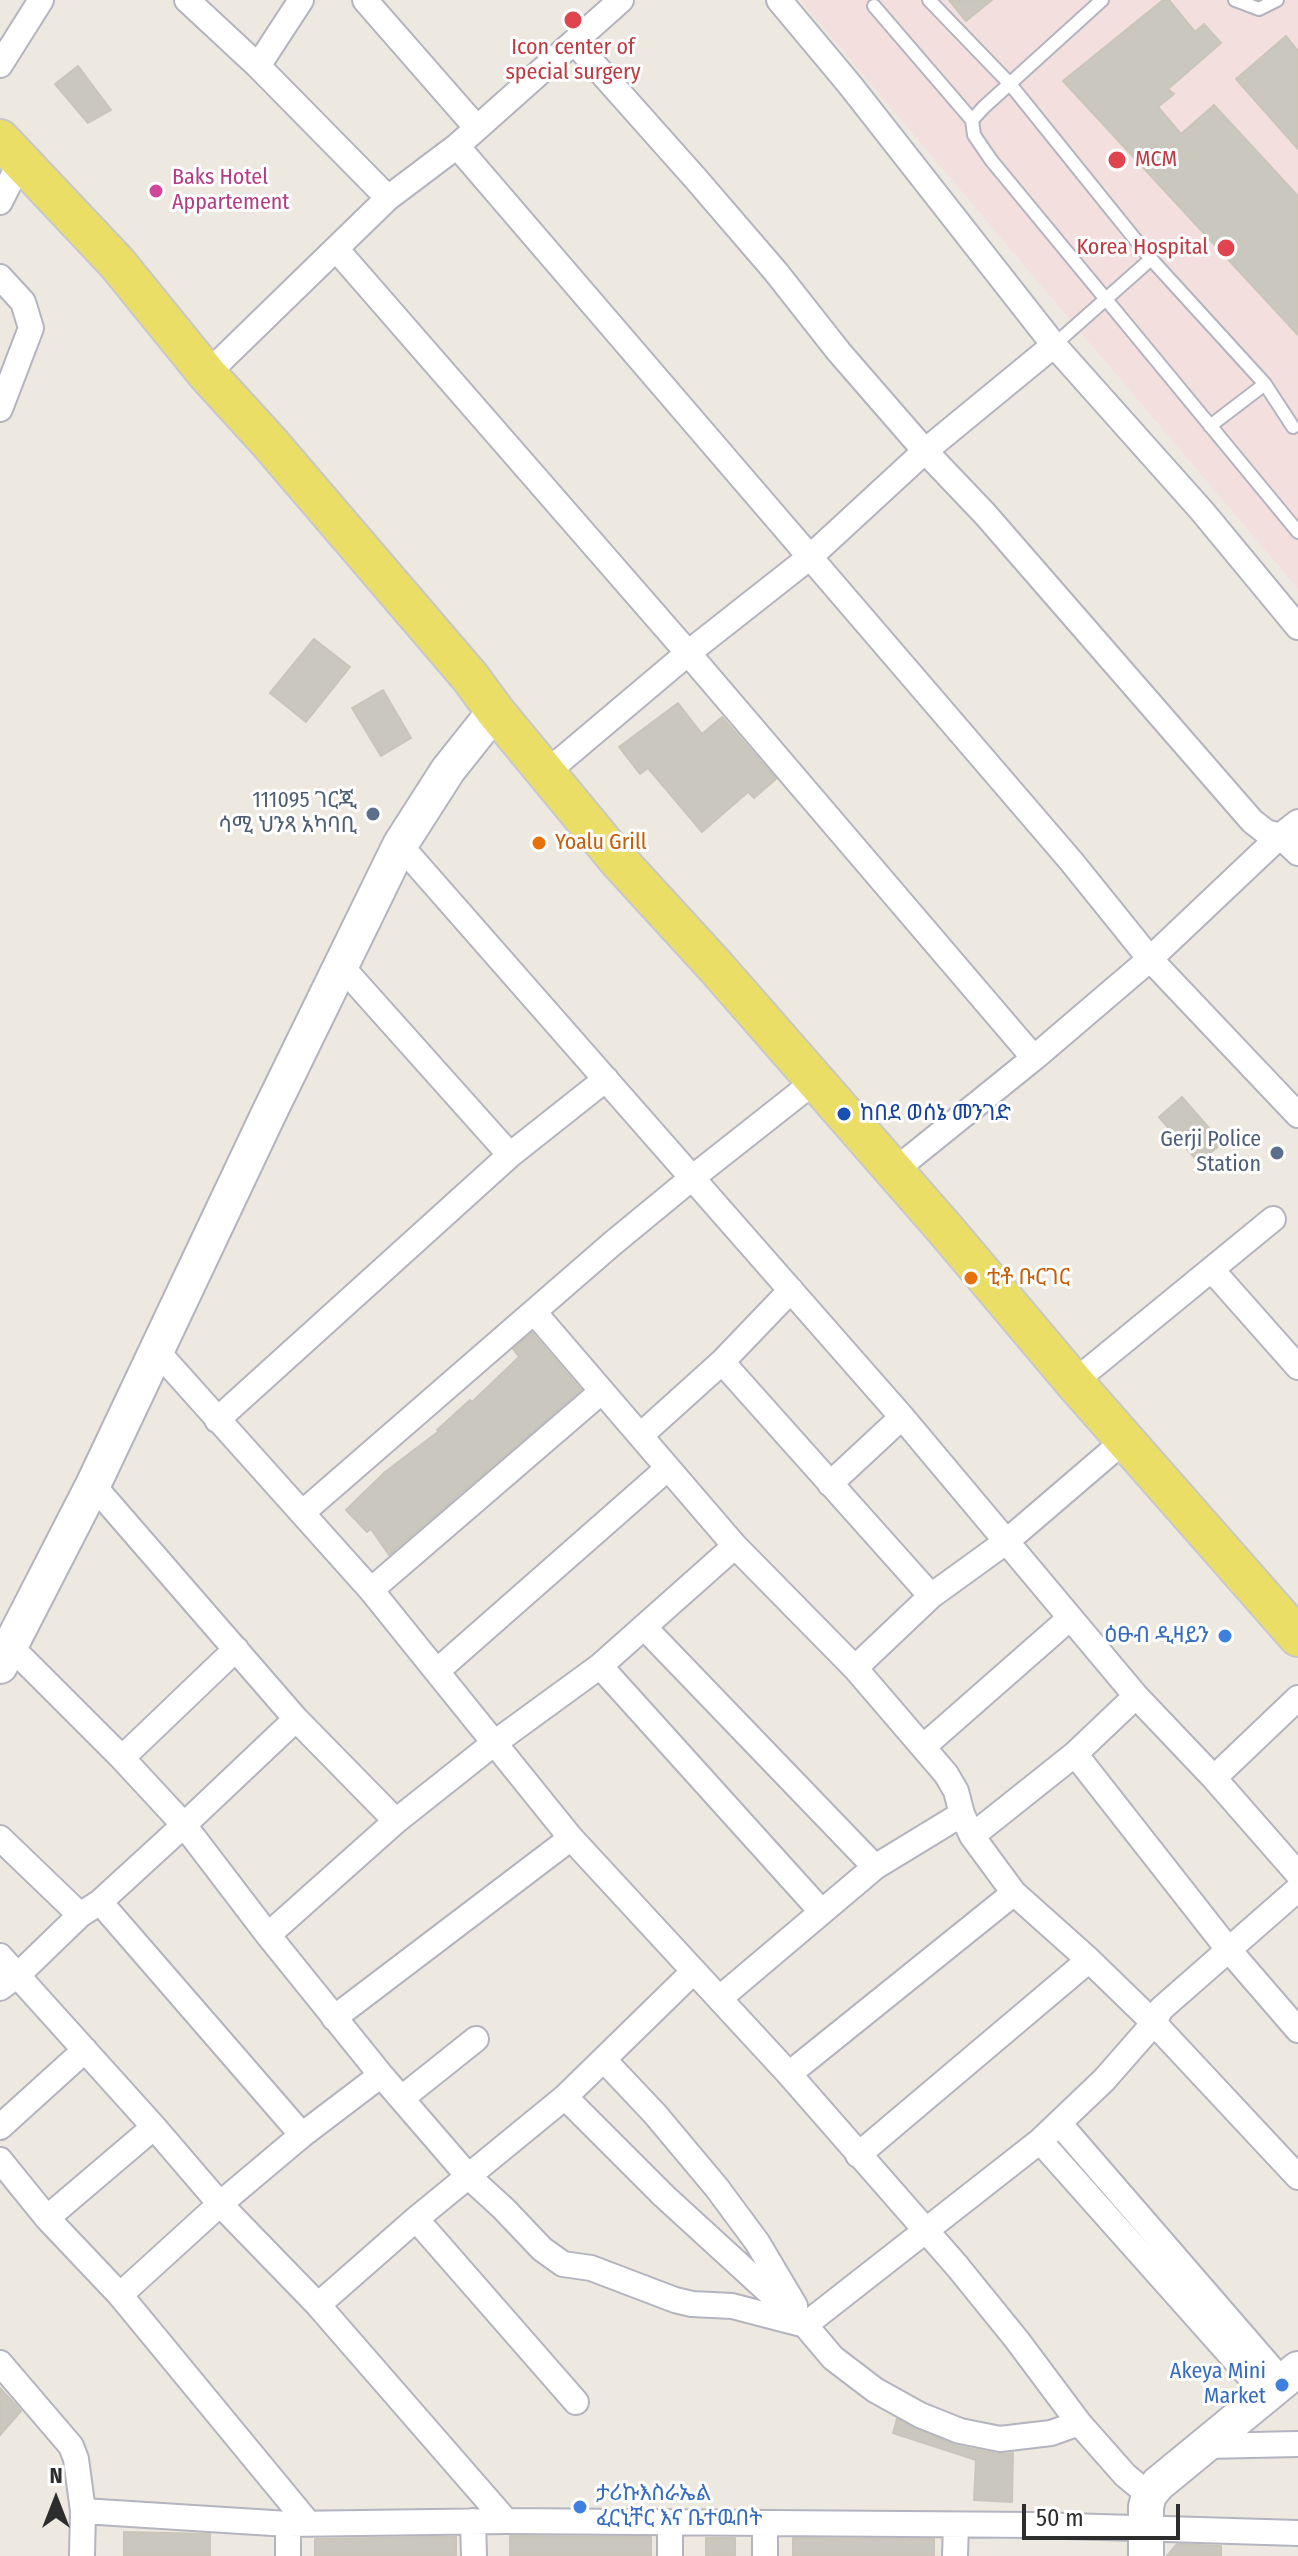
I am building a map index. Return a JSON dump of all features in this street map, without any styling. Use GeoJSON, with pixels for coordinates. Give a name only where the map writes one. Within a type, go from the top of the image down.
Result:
{"type":"FeatureCollection","features":[{"type":"Feature","properties":{"kind":"main road"},"geometry":{"type":"LineString","coordinates":[[10,149],[117,263],[207,374],[470,677],[618,860],[894,1171],[1298,1637]]}},
{"type":"Feature","properties":{"kind":"street"},"geometry":{"type":"LineString","coordinates":[[0,65],[41,0]]}},
{"type":"Feature","properties":{"kind":"street"},"geometry":{"type":"LineString","coordinates":[[187,0],[258,66],[388,198]]}},
{"type":"Feature","properties":{"kind":"street"},"geometry":{"type":"LineString","coordinates":[[258,66],[301,0]]}},
{"type":"Feature","properties":{"kind":"street"},"geometry":{"type":"LineString","coordinates":[[365,0],[476,127]]}},
{"type":"Feature","properties":{"kind":"street"},"geometry":{"type":"LineString","coordinates":[[207,374],[388,198],[457,146],[575,43],[619,0]]}},
{"type":"Feature","properties":{"kind":"street"},"geometry":{"type":"LineString","coordinates":[[779,0],[850,85],[1054,345],[1202,511],[1298,627]]}},
{"type":"Feature","properties":{"kind":"street"},"geometry":{"type":"LineString","coordinates":[[575,43],[716,202],[925,451],[985,514],[1252,821],[1266,832],[1289,829]]}},
{"type":"Feature","properties":{"kind":"street"},"geometry":{"type":"LineString","coordinates":[[457,146],[1071,861],[1150,959],[1298,1115]]}},
{"type":"Feature","properties":{"kind":"street"},"geometry":{"type":"LineString","coordinates":[[0,202],[10,149]]}},
{"type":"Feature","properties":{"kind":"street"},"geometry":{"type":"LineString","coordinates":[[337,250],[688,653],[1034,1058]]}},
{"type":"Feature","properties":{"kind":"street"},"geometry":{"type":"LineString","coordinates":[[0,277],[23,302],[31,328],[0,409]]}},
{"type":"Feature","properties":{"kind":"street"},"geometry":{"type":"LineString","coordinates":[[547,772],[688,653],[810,557],[925,451],[1054,345]]}},
{"type":"Feature","properties":{"kind":"street"},"geometry":{"type":"LineString","coordinates":[[495,711],[448,770],[400,845],[93,1485],[5,1656],[122,1758],[184,1825],[381,2075],[469,2177],[555,2260],[591,2268],[675,2300],[732,2306],[805,2325]]}},
{"type":"Feature","properties":{"kind":"street"},"geometry":{"type":"LineString","coordinates":[[1289,829],[1298,853]]}},
{"type":"Feature","properties":{"kind":"street"},"geometry":{"type":"LineString","coordinates":[[894,1171],[1150,959],[1289,829]]}},
{"type":"Feature","properties":{"kind":"street"},"geometry":{"type":"LineString","coordinates":[[400,845],[902,1417],[1136,1696],[1214,1778],[1298,1874]]}},
{"type":"Feature","properties":{"kind":"street"},"geometry":{"type":"LineString","coordinates":[[342,967],[510,1155]]}},
{"type":"Feature","properties":{"kind":"street"},"geometry":{"type":"LineString","coordinates":[[217,1420],[510,1155],[606,1079]]}},
{"type":"Feature","properties":{"kind":"street"},"geometry":{"type":"LineString","coordinates":[[302,1513],[692,1178],[815,1081]]}},
{"type":"Feature","properties":{"kind":"street"},"geometry":{"type":"LineString","coordinates":[[1074,1382],[1273,1219]]}},
{"type":"Feature","properties":{"kind":"street"},"geometry":{"type":"LineString","coordinates":[[1212,1270],[1298,1367]]}},
{"type":"Feature","properties":{"kind":"street"},"geometry":{"type":"LineString","coordinates":[[641,1435],[722,1362],[791,1290]]}},
{"type":"Feature","properties":{"kind":"street"},"geometry":{"type":"LineString","coordinates":[[534,1312],[735,1546],[855,1668],[946,1774],[956,1791],[972,1836],[1014,1893],[1154,2023],[1296,2172]]}},
{"type":"Feature","properties":{"kind":"street"},"geometry":{"type":"LineString","coordinates":[[156,1350],[371,1590],[571,1838],[789,2074],[1017,2340],[1079,2423],[1125,2475],[1147,2526]]}},
{"type":"Feature","properties":{"kind":"street"},"geometry":{"type":"LineString","coordinates":[[722,1362],[931,1596]]}},
{"type":"Feature","properties":{"kind":"street"},"geometry":{"type":"LineString","coordinates":[[371,1590],[601,1392]]}},
{"type":"Feature","properties":{"kind":"street"},"geometry":{"type":"LineString","coordinates":[[830,1484],[902,1417]]}},
{"type":"Feature","properties":{"kind":"street"},"geometry":{"type":"LineString","coordinates":[[855,1668],[931,1596],[1007,1541],[1126,1439]]}},
{"type":"Feature","properties":{"kind":"street"},"geometry":{"type":"LineString","coordinates":[[437,1671],[668,1468]]}},
{"type":"Feature","properties":{"kind":"street"},"geometry":{"type":"LineString","coordinates":[[93,1485],[296,1719],[396,1821]]}},
{"type":"Feature","properties":{"kind":"street"},"geometry":{"type":"LineString","coordinates":[[268,1935],[396,1821],[493,1744],[600,1666],[735,1546]]}},
{"type":"Feature","properties":{"kind":"street"},"geometry":{"type":"LineString","coordinates":[[923,1747],[1070,1618]]}},
{"type":"Feature","properties":{"kind":"street"},"geometry":{"type":"LineString","coordinates":[[644,1627],[875,1867]]}},
{"type":"Feature","properties":{"kind":"street"},"geometry":{"type":"LineString","coordinates":[[122,1758],[236,1649]]}},
{"type":"Feature","properties":{"kind":"street"},"geometry":{"type":"LineString","coordinates":[[600,1666],[821,1911]]}},
{"type":"Feature","properties":{"kind":"street"},"geometry":{"type":"LineString","coordinates":[[972,1836],[1075,1754],[1136,1696]]}},
{"type":"Feature","properties":{"kind":"street"},"geometry":{"type":"LineString","coordinates":[[1214,1778],[1298,1698]]}},
{"type":"Feature","properties":{"kind":"street"},"geometry":{"type":"LineString","coordinates":[[9,1981],[184,1825],[296,1719]]}},
{"type":"Feature","properties":{"kind":"street"},"geometry":{"type":"LineString","coordinates":[[1075,1754],[1228,1949],[1298,2030]]}},
{"type":"Feature","properties":{"kind":"street"},"geometry":{"type":"LineString","coordinates":[[720,1998],[875,1867],[962,1814]]}},
{"type":"Feature","properties":{"kind":"street"},"geometry":{"type":"LineString","coordinates":[[0,1838],[90,1908],[302,2135]]}},
{"type":"Feature","properties":{"kind":"street"},"geometry":{"type":"LineString","coordinates":[[334,2018],[571,1838]]}},
{"type":"Feature","properties":{"kind":"street"},"geometry":{"type":"LineString","coordinates":[[805,2325],[1040,2141],[1104,2080],[1154,2023],[1161,2009],[1298,1889]]}},
{"type":"Feature","properties":{"kind":"street"},"geometry":{"type":"LineString","coordinates":[[789,2074],[1014,1893]]}},
{"type":"Feature","properties":{"kind":"street"},"geometry":{"type":"LineString","coordinates":[[0,1956],[9,1981],[85,2050],[220,2204],[318,2305],[506,2521]]}},
{"type":"Feature","properties":{"kind":"street"},"geometry":{"type":"LineString","coordinates":[[858,2155],[1089,1960]]}},
{"type":"Feature","properties":{"kind":"street"},"geometry":{"type":"LineString","coordinates":[[318,2305],[416,2219],[565,2097],[693,1972]]}},
{"type":"Feature","properties":{"kind":"street"},"geometry":{"type":"LineString","coordinates":[[402,2098],[476,2039]]}},
{"type":"Feature","properties":{"kind":"street"},"geometry":{"type":"LineString","coordinates":[[0,2127],[85,2050]]}},
{"type":"Feature","properties":{"kind":"street"},"geometry":{"type":"LineString","coordinates":[[604,2060],[655,2114],[717,2188],[781,2279],[805,2325]]}},
{"type":"Feature","properties":{"kind":"street"},"geometry":{"type":"LineString","coordinates":[[120,2295],[220,2204],[302,2135],[381,2075]]}},
{"type":"Feature","properties":{"kind":"street"},"geometry":{"type":"LineString","coordinates":[[565,2097],[664,2196],[805,2325],[833,2358],[875,2390],[920,2415],[960,2431],[1000,2439],[1051,2433],[1079,2423]]}},
{"type":"Feature","properties":{"kind":"street"},"geometry":{"type":"LineString","coordinates":[[1059,2123],[1282,2382]]}},
{"type":"Feature","properties":{"kind":"street"},"geometry":{"type":"LineString","coordinates":[[47,2218],[154,2127]]}},
{"type":"Feature","properties":{"kind":"street"},"geometry":{"type":"LineString","coordinates":[[1040,2141],[1282,2382]]}},
{"type":"Feature","properties":{"kind":"street"},"geometry":{"type":"LineString","coordinates":[[0,2160],[47,2218],[120,2295],[298,2523]]}},
{"type":"Feature","properties":{"kind":"street"},"geometry":{"type":"LineString","coordinates":[[416,2219],[576,2402]]}},
{"type":"Feature","properties":{"kind":"street"},"geometry":{"type":"LineString","coordinates":[[0,2363],[71,2446],[79,2473],[83,2511],[82,2556]]}},
{"type":"Feature","properties":{"kind":"street"},"geometry":{"type":"LineString","coordinates":[[1147,2526],[1169,2473],[1282,2382]]}},
{"type":"Feature","properties":{"kind":"street"},"geometry":{"type":"LineString","coordinates":[[1206,2446],[1298,2444]]}},
{"type":"Feature","properties":{"kind":"street"},"geometry":{"type":"LineString","coordinates":[[83,2511],[298,2523],[506,2521],[1147,2526],[1298,2533]]}},
{"type":"Feature","properties":{"kind":"street"},"geometry":{"type":"LineString","coordinates":[[473,2521],[474,2556]]}},
{"type":"Feature","properties":{"kind":"street"},"geometry":{"type":"LineString","coordinates":[[288,2556],[298,2523]]}},
{"type":"Feature","properties":{"kind":"street"},"geometry":{"type":"LineString","coordinates":[[670,2523],[670,2556]]}},
{"type":"Feature","properties":{"kind":"street"},"geometry":{"type":"LineString","coordinates":[[765,2524],[765,2556]]}},
{"type":"Feature","properties":{"kind":"street"},"geometry":{"type":"LineString","coordinates":[[955,2556],[956,2525]]}},
{"type":"Feature","properties":{"kind":"lane"},"geometry":{"type":"LineString","coordinates":[[929,0],[1010,84],[1151,259],[1265,384],[1293,427]]}},
{"type":"Feature","properties":{"kind":"lane"},"geometry":{"type":"LineString","coordinates":[[972,120],[1102,0]]}},
{"type":"Feature","properties":{"kind":"lane"},"geometry":{"type":"LineString","coordinates":[[1235,0],[1259,9],[1277,0]]}},
{"type":"Feature","properties":{"kind":"lane"},"geometry":{"type":"LineString","coordinates":[[874,6],[972,120],[974,135],[991,160],[1210,426],[1296,525]]}},
{"type":"Feature","properties":{"kind":"lane"},"geometry":{"type":"LineString","coordinates":[[1054,345],[1151,259]]}},
{"type":"Feature","properties":{"kind":"lane"},"geometry":{"type":"LineString","coordinates":[[1210,426],[1265,384]]}},
{"type":"Feature","properties":{"kind":"shaded area","name":"MCM"},"geometry":{"type":"Polygon","coordinates":[[[800,0],[1298,0],[1298,589],[1071,321],[800,0]]]}},
{"type":"Feature","properties":{"kind":"building"},"geometry":{"type":"Polygon","coordinates":[[[949,0],[992,0],[966,21],[949,0]]]}},
{"type":"Feature","properties":{"kind":"building"},"geometry":{"type":"Polygon","coordinates":[[[1163,0],[1169,0],[1195,32],[1204,24],[1221,43],[1168,89],[1174,94],[1158,107],[1181,134],[1214,105],[1298,196],[1298,335],[1063,81],[1163,0]]]}},
{"type":"Feature","properties":{"kind":"building"},"geometry":{"type":"Polygon","coordinates":[[[1286,36],[1298,51],[1298,149],[1236,79],[1286,36]]]}},
{"type":"Feature","properties":{"kind":"building"},"geometry":{"type":"Polygon","coordinates":[[[78,66],[111,110],[88,123],[55,84],[78,66]]]}},
{"type":"Feature","properties":{"kind":"building"},"geometry":{"type":"Polygon","coordinates":[[[314,639],[350,667],[306,722],[270,693],[314,639]]]}},
{"type":"Feature","properties":{"kind":"building"},"geometry":{"type":"Polygon","coordinates":[[[383,690],[411,738],[381,756],[352,708],[383,690]]]}},
{"type":"Feature","properties":{"kind":"building"},"geometry":{"type":"Polygon","coordinates":[[[678,703],[702,734],[722,717],[776,779],[754,798],[748,792],[702,832],[648,768],[640,774],[619,747],[678,703]]]}},
{"type":"Feature","properties":{"kind":"building"},"geometry":{"type":"Polygon","coordinates":[[[1182,1097],[1222,1143],[1199,1163],[1159,1117],[1182,1097]]]}},
{"type":"Feature","properties":{"kind":"building"},"geometry":{"type":"Polygon","coordinates":[[[532,1333],[581,1390],[389,1555],[371,1529],[367,1532],[346,1510],[385,1472],[439,1431],[470,1400],[472,1402],[519,1357],[513,1349],[532,1333]]]}},
{"type":"Feature","properties":{"kind":"building"},"geometry":{"type":"Polygon","coordinates":[[[0,2388],[21,2411],[0,2435],[0,2388]]]}},
{"type":"Feature","properties":{"kind":"building"},"geometry":{"type":"Polygon","coordinates":[[[897,2419],[957,2446],[998,2454],[1013,2453],[1012,2502],[974,2500],[976,2460],[893,2433],[897,2419]]]}},
{"type":"Feature","properties":{"kind":"building"},"geometry":{"type":"Polygon","coordinates":[[[124,2532],[210,2534],[210,2556],[124,2556],[124,2532]]]}},
{"type":"Feature","properties":{"kind":"building"},"geometry":{"type":"Polygon","coordinates":[[[510,2536],[651,2537],[651,2556],[510,2556],[510,2536]]]}},
{"type":"Feature","properties":{"kind":"building"},"geometry":{"type":"Polygon","coordinates":[[[456,2537],[456,2556],[315,2556],[315,2539],[456,2537]]]}},
{"type":"Feature","properties":{"kind":"building"},"geometry":{"type":"Polygon","coordinates":[[[706,2538],[735,2538],[735,2556],[706,2556],[706,2538]]]}},
{"type":"Feature","properties":{"kind":"building"},"geometry":{"type":"Polygon","coordinates":[[[793,2538],[934,2539],[934,2556],[793,2556],[793,2538]]]}},
{"type":"Feature","properties":{"kind":"building"},"geometry":{"type":"Polygon","coordinates":[[[1177,2544],[1221,2546],[1221,2556],[1167,2556],[1177,2544]]]}},
{"type":"Feature","properties":{"kind":"place","name":"Icon center of special surgery"},"geometry":{"type":"Point","coordinates":[573,20]}},
{"type":"Feature","properties":{"kind":"place","name":"MCM"},"geometry":{"type":"Point","coordinates":[1117,160]}},
{"type":"Feature","properties":{"kind":"place","name":"Baks Hotel Appartement"},"geometry":{"type":"Point","coordinates":[156,191]}},
{"type":"Feature","properties":{"kind":"place","name":"Korea Hospital"},"geometry":{"type":"Point","coordinates":[1226,248]}},
{"type":"Feature","properties":{"kind":"place","name":"111095 ገርጂ ሳሚ ህንጻ አካባቢ"},"geometry":{"type":"Point","coordinates":[373,814]}},
{"type":"Feature","properties":{"kind":"place","name":"Yoalu Grill"},"geometry":{"type":"Point","coordinates":[539,843]}},
{"type":"Feature","properties":{"kind":"place","name":"ከበደ ወሰኔ መንገድ"},"geometry":{"type":"Point","coordinates":[844,1114]}},
{"type":"Feature","properties":{"kind":"place","name":"Gerji Police Station"},"geometry":{"type":"Point","coordinates":[1277,1153]}},
{"type":"Feature","properties":{"kind":"place","name":"ቲቶ ቡርገር"},"geometry":{"type":"Point","coordinates":[971,1278]}},
{"type":"Feature","properties":{"kind":"place","name":"ዕፁብ ዲዛይን"},"geometry":{"type":"Point","coordinates":[1225,1636]}},
{"type":"Feature","properties":{"kind":"place","name":"Akeya Mini Market"},"geometry":{"type":"Point","coordinates":[1282,2385]}},
{"type":"Feature","properties":{"kind":"place","name":"ታሪኩእስራኤል ፈርኒቸር እና ቤተዉበት"},"geometry":{"type":"Point","coordinates":[580,2507]}}]}
